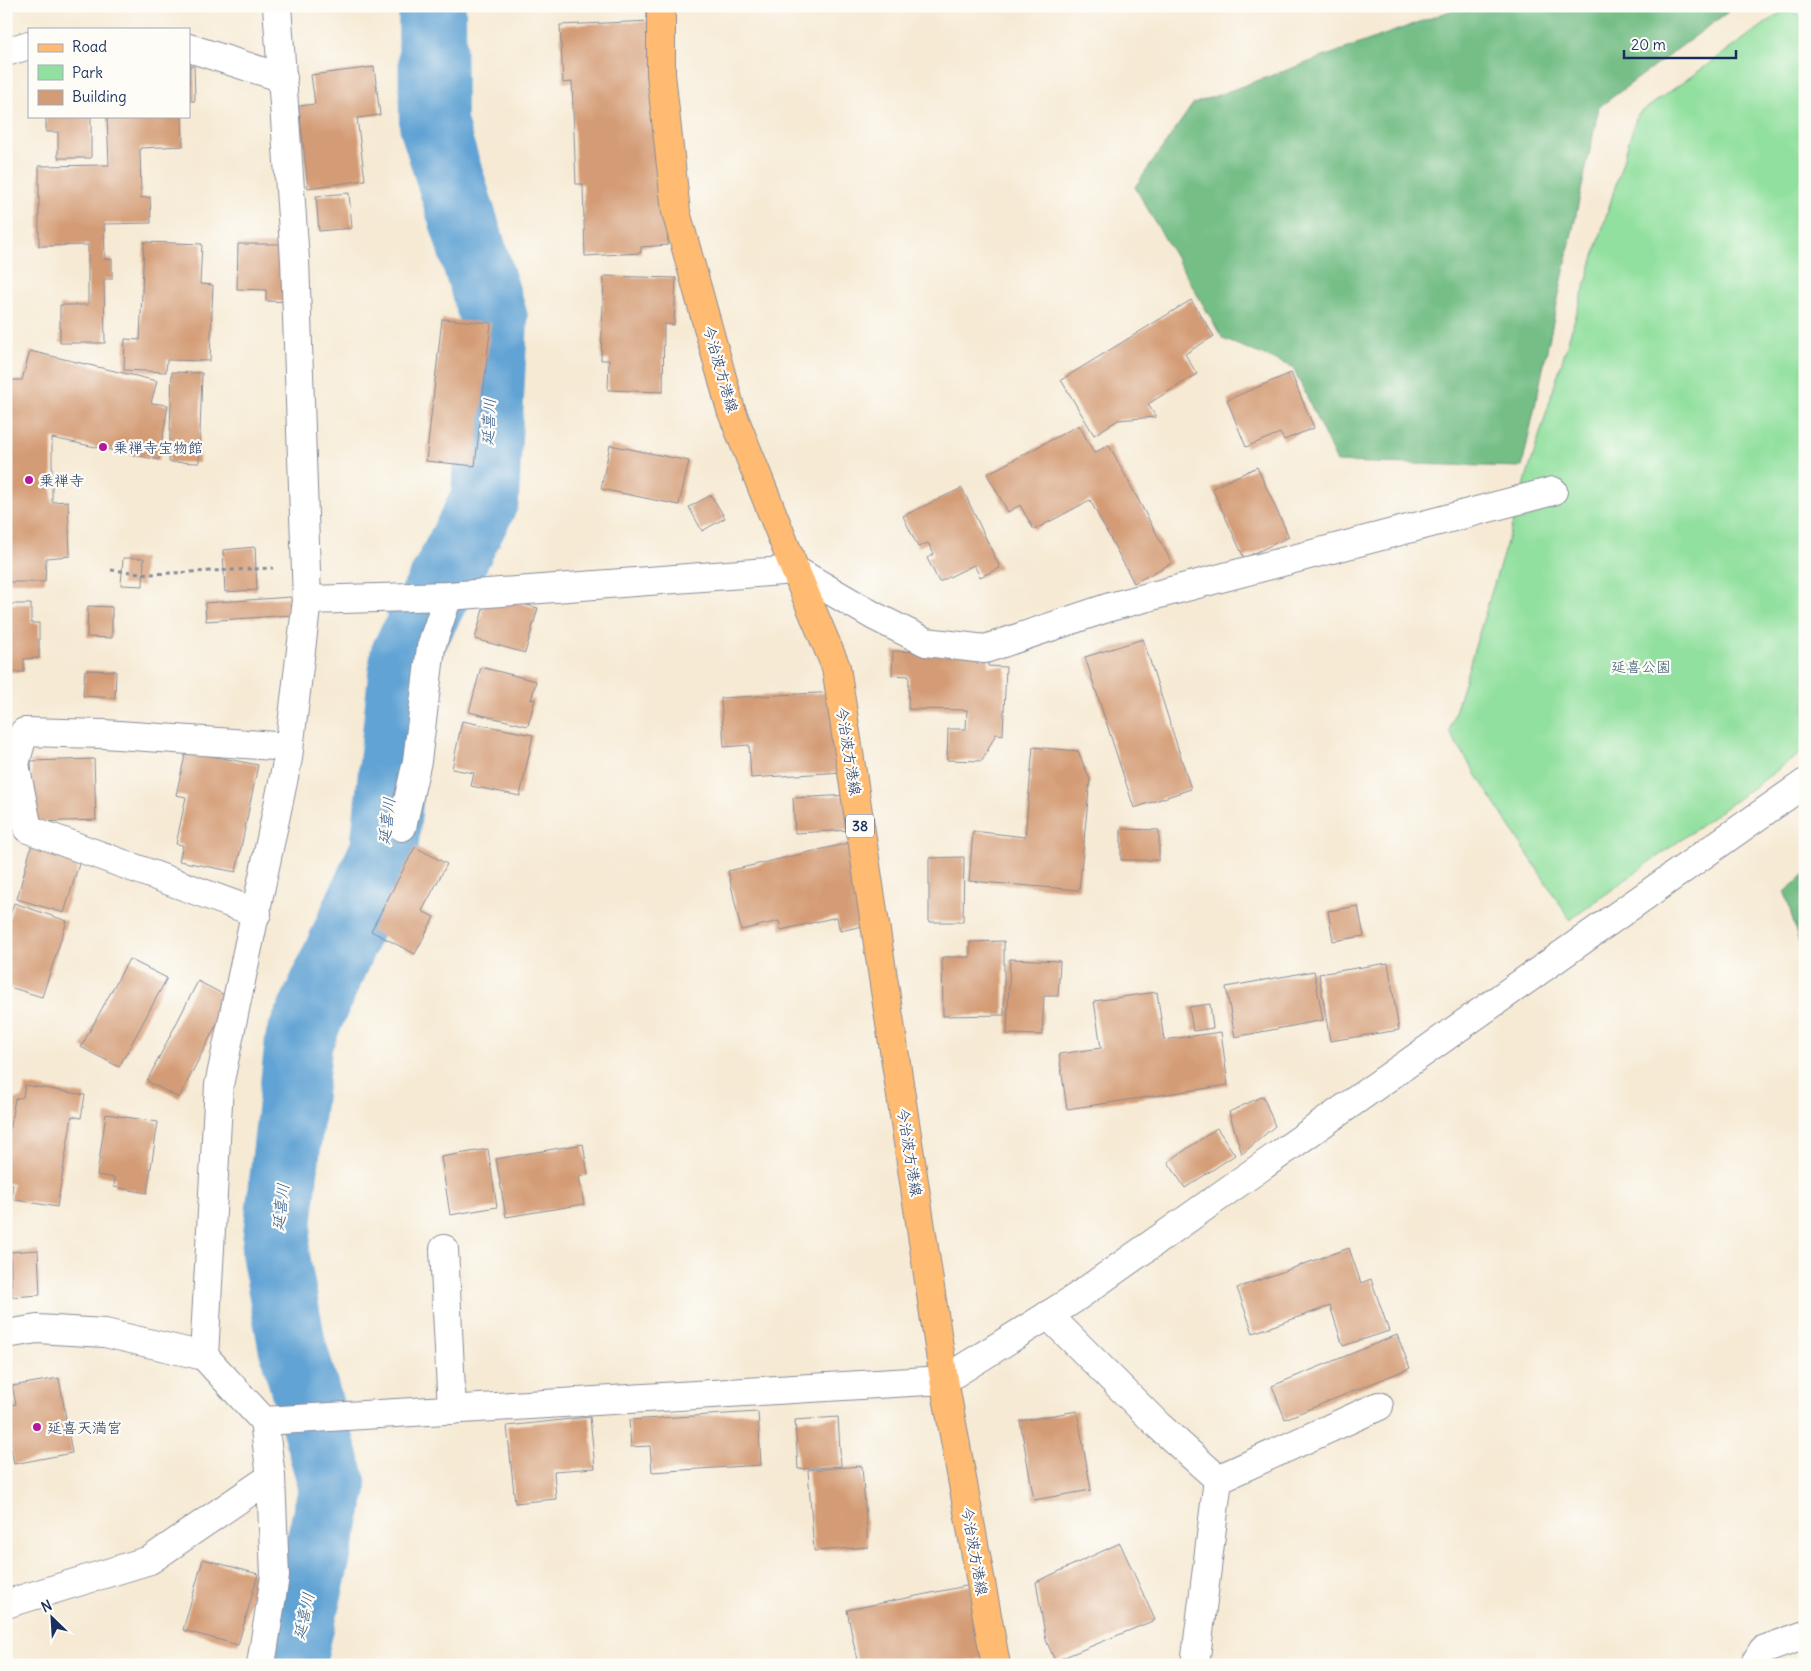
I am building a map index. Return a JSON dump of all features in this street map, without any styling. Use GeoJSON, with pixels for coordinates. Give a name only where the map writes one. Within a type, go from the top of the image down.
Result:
{"type":"FeatureCollection","features":[{"type":"Feature","properties":{"kind":"main road","name":"今治波方港線"},"geometry":{"type":"LineString","coordinates":[[662,6],[661,74],[676,212],[732,410],[795,570],[836,667],[944,1380],[996,1665]]}},
{"type":"Feature","properties":{"kind":"street"},"geometry":{"type":"LineString","coordinates":[[204,1356],[219,1084],[257,913],[289,747],[307,600],[295,260],[277,6]]}},
{"type":"Feature","properties":{"kind":"street"},"geometry":{"type":"LineString","coordinates":[[6,52],[28,45]]}},
{"type":"Feature","properties":{"kind":"street"},"geometry":{"type":"LineString","coordinates":[[190,48],[283,78]]}},
{"type":"Feature","properties":{"kind":"street"},"geometry":{"type":"LineString","coordinates":[[307,600],[448,596],[795,570],[874,616],[926,642],[985,649],[1110,607],[1553,492]]}},
{"type":"Feature","properties":{"kind":"street"},"geometry":{"type":"LineString","coordinates":[[402,827],[417,761],[431,648],[448,596]]}},
{"type":"Feature","properties":{"kind":"street"},"geometry":{"type":"LineString","coordinates":[[257,913],[28,828],[15,764],[24,732],[104,734],[289,747]]}},
{"type":"Feature","properties":{"kind":"street"},"geometry":{"type":"LineString","coordinates":[[264,1421],[944,1380],[1074,1299],[1805,783]]}},
{"type":"Feature","properties":{"kind":"street"},"geometry":{"type":"LineString","coordinates":[[444,1249],[452,1410]]}},
{"type":"Feature","properties":{"kind":"street"},"geometry":{"type":"LineString","coordinates":[[1048,1315],[1159,1426],[1218,1479]]}},
{"type":"Feature","properties":{"kind":"street"},"geometry":{"type":"LineString","coordinates":[[6,1334],[36,1329],[104,1333],[204,1356],[264,1421],[271,1476],[275,1576],[261,1665]]}},
{"type":"Feature","properties":{"kind":"street"},"geometry":{"type":"LineString","coordinates":[[1218,1479],[1379,1406]]}},
{"type":"Feature","properties":{"kind":"street"},"geometry":{"type":"LineString","coordinates":[[6,1604],[150,1560],[271,1476]]}},
{"type":"Feature","properties":{"kind":"street"},"geometry":{"type":"LineString","coordinates":[[1195,1665],[1218,1479]]}},
{"type":"Feature","properties":{"kind":"street"},"geometry":{"type":"LineString","coordinates":[[1754,1665],[1763,1650],[1805,1635]]}},
{"type":"Feature","properties":{"kind":"path"},"geometry":{"type":"LineString","coordinates":[[111,570],[151,574],[306,567]]}},
{"type":"Feature","properties":{"kind":"green space"},"geometry":{"type":"Polygon","coordinates":[[[1464,6],[1736,6],[1599,107],[1522,467],[1337,462],[1293,367],[1223,339],[1135,187],[1193,104],[1464,6]]]}},
{"type":"Feature","properties":{"kind":"green space","name":"延喜公園"},"geometry":{"type":"Polygon","coordinates":[[[1783,11],[1805,15],[1805,750],[1570,920],[1449,732],[1637,115],[1783,11]]]}},
{"type":"Feature","properties":{"kind":"green space"},"geometry":{"type":"Polygon","coordinates":[[[1805,874],[1805,964],[1785,892],[1805,874]]]}},
{"type":"Feature","properties":{"kind":"building"},"geometry":{"type":"Polygon","coordinates":[[[651,21],[663,134],[668,245],[641,247],[641,253],[585,256],[583,184],[576,184],[572,82],[563,83],[560,25],[651,21]]]}},
{"type":"Feature","properties":{"kind":"building"},"geometry":{"type":"Polygon","coordinates":[[[190,66],[194,66],[195,101],[190,101],[190,66]]]}},
{"type":"Feature","properties":{"kind":"building"},"geometry":{"type":"Polygon","coordinates":[[[374,67],[380,115],[357,118],[365,180],[308,188],[299,106],[315,104],[311,75],[374,67]]]}},
{"type":"Feature","properties":{"kind":"building"},"geometry":{"type":"Polygon","coordinates":[[[46,118],[91,118],[91,158],[58,158],[58,132],[46,132],[46,118]]]}},
{"type":"Feature","properties":{"kind":"building"},"geometry":{"type":"Polygon","coordinates":[[[107,118],[182,118],[183,146],[140,148],[141,198],[150,197],[151,223],[104,224],[105,260],[112,259],[112,279],[104,279],[105,343],[60,343],[60,305],[88,305],[88,245],[39,246],[39,166],[109,165],[107,118]]]}},
{"type":"Feature","properties":{"kind":"building"},"geometry":{"type":"Polygon","coordinates":[[[349,193],[352,228],[319,231],[316,196],[349,193]]]}},
{"type":"Feature","properties":{"kind":"building"},"geometry":{"type":"Polygon","coordinates":[[[144,242],[202,244],[200,284],[213,285],[210,361],[167,360],[166,372],[124,370],[125,339],[140,340],[144,242]]]}},
{"type":"Feature","properties":{"kind":"building"},"geometry":{"type":"Polygon","coordinates":[[[238,244],[293,244],[292,302],[266,301],[266,290],[237,289],[238,244]]]}},
{"type":"Feature","properties":{"kind":"building"},"geometry":{"type":"Polygon","coordinates":[[[604,276],[676,278],[674,325],[664,324],[663,392],[608,390],[609,360],[601,360],[604,276]]]}},
{"type":"Feature","properties":{"kind":"building"},"geometry":{"type":"Polygon","coordinates":[[[1191,300],[1214,336],[1185,354],[1197,374],[1148,404],[1156,417],[1118,420],[1094,435],[1061,380],[1191,300]]]}},
{"type":"Feature","properties":{"kind":"building"},"geometry":{"type":"Polygon","coordinates":[[[442,319],[491,323],[475,466],[426,461],[442,319]]]}},
{"type":"Feature","properties":{"kind":"building","name":"乗禅寺"},"geometry":{"type":"Polygon","coordinates":[[[30,351],[157,381],[151,403],[168,405],[159,460],[52,438],[52,502],[68,501],[70,556],[46,558],[45,582],[6,582],[6,380],[22,380],[30,351]]]}},
{"type":"Feature","properties":{"kind":"building"},"geometry":{"type":"Polygon","coordinates":[[[172,372],[202,373],[199,463],[169,462],[172,372]]]}},
{"type":"Feature","properties":{"kind":"building"},"geometry":{"type":"Polygon","coordinates":[[[1291,373],[1314,428],[1284,440],[1280,433],[1246,447],[1227,400],[1291,373]]]}},
{"type":"Feature","properties":{"kind":"building"},"geometry":{"type":"Polygon","coordinates":[[[1079,425],[1094,453],[1109,445],[1172,563],[1134,583],[1090,500],[1034,530],[1020,505],[1008,512],[987,474],[1079,425]]]}},
{"type":"Feature","properties":{"kind":"building"},"geometry":{"type":"Polygon","coordinates":[[[610,445],[689,461],[679,505],[601,489],[610,445]]]}},
{"type":"Feature","properties":{"kind":"building"},"geometry":{"type":"Polygon","coordinates":[[[1257,467],[1289,537],[1244,558],[1212,488],[1257,467]]]}},
{"type":"Feature","properties":{"kind":"building"},"geometry":{"type":"Polygon","coordinates":[[[962,488],[1000,568],[980,577],[974,565],[939,582],[927,558],[934,554],[928,543],[918,547],[903,516],[962,488]]]}},
{"type":"Feature","properties":{"kind":"building"},"geometry":{"type":"Polygon","coordinates":[[[711,495],[725,518],[702,531],[689,507],[711,495]]]}},
{"type":"Feature","properties":{"kind":"building"},"geometry":{"type":"Polygon","coordinates":[[[255,547],[257,590],[225,592],[223,550],[255,547]]]}},
{"type":"Feature","properties":{"kind":"building"},"geometry":{"type":"Polygon","coordinates":[[[123,558],[144,558],[143,586],[121,585],[123,558]]]}},
{"type":"Feature","properties":{"kind":"building"},"geometry":{"type":"Polygon","coordinates":[[[487,594],[538,608],[525,653],[475,639],[487,594]]]}},
{"type":"Feature","properties":{"kind":"building"},"geometry":{"type":"Polygon","coordinates":[[[291,597],[292,615],[206,621],[205,603],[291,597]]]}},
{"type":"Feature","properties":{"kind":"building"},"geometry":{"type":"Polygon","coordinates":[[[6,604],[31,604],[31,623],[39,623],[39,658],[24,659],[24,672],[6,672],[6,604]]]}},
{"type":"Feature","properties":{"kind":"building"},"geometry":{"type":"Polygon","coordinates":[[[88,606],[112,607],[112,638],[87,637],[88,606]]]}},
{"type":"Feature","properties":{"kind":"building"},"geometry":{"type":"Polygon","coordinates":[[[1143,639],[1191,789],[1134,808],[1085,657],[1143,639]]]}},
{"type":"Feature","properties":{"kind":"building"},"geometry":{"type":"Polygon","coordinates":[[[893,651],[989,655],[988,666],[1006,667],[1003,735],[996,734],[982,761],[947,760],[948,729],[966,729],[967,710],[908,709],[909,676],[892,675],[893,651]]]}},
{"type":"Feature","properties":{"kind":"building"},"geometry":{"type":"Polygon","coordinates":[[[481,667],[536,681],[531,700],[535,699],[528,726],[469,712],[481,667]]]}},
{"type":"Feature","properties":{"kind":"building"},"geometry":{"type":"Polygon","coordinates":[[[85,670],[116,671],[115,698],[83,696],[85,670]]]}},
{"type":"Feature","properties":{"kind":"building"},"geometry":{"type":"Polygon","coordinates":[[[838,692],[842,772],[751,778],[749,745],[724,747],[721,698],[838,692]]]}},
{"type":"Feature","properties":{"kind":"building"},"geometry":{"type":"Polygon","coordinates":[[[462,721],[533,735],[520,796],[471,786],[474,773],[452,769],[462,721]]]}},
{"type":"Feature","properties":{"kind":"building"},"geometry":{"type":"Polygon","coordinates":[[[1033,747],[1078,751],[1090,780],[1079,890],[969,881],[973,831],[1025,837],[1033,747]]]}},
{"type":"Feature","properties":{"kind":"building"},"geometry":{"type":"Polygon","coordinates":[[[186,751],[258,765],[236,872],[179,861],[183,845],[176,844],[186,797],[176,795],[186,751]]]}},
{"type":"Feature","properties":{"kind":"building"},"geometry":{"type":"Polygon","coordinates":[[[94,759],[96,820],[34,822],[31,761],[94,759]]]}},
{"type":"Feature","properties":{"kind":"building"},"geometry":{"type":"Polygon","coordinates":[[[850,795],[852,830],[795,833],[793,798],[850,795]]]}},
{"type":"Feature","properties":{"kind":"building"},"geometry":{"type":"Polygon","coordinates":[[[1121,829],[1159,830],[1159,860],[1121,860],[1121,829]]]}},
{"type":"Feature","properties":{"kind":"building"},"geometry":{"type":"Polygon","coordinates":[[[33,840],[82,854],[64,913],[17,899],[33,840]]]}},
{"type":"Feature","properties":{"kind":"building"},"geometry":{"type":"Polygon","coordinates":[[[853,842],[872,924],[840,931],[837,917],[781,930],[779,921],[741,930],[728,871],[853,842]]]}},
{"type":"Feature","properties":{"kind":"building"},"geometry":{"type":"Polygon","coordinates":[[[415,847],[447,864],[422,911],[434,917],[415,954],[371,931],[415,847]]]}},
{"type":"Feature","properties":{"kind":"building"},"geometry":{"type":"Polygon","coordinates":[[[964,857],[963,922],[929,922],[929,858],[964,857]]]}},
{"type":"Feature","properties":{"kind":"building"},"geometry":{"type":"Polygon","coordinates":[[[14,903],[67,921],[42,997],[6,986],[6,927],[14,903]]]}},
{"type":"Feature","properties":{"kind":"building"},"geometry":{"type":"Polygon","coordinates":[[[1358,906],[1364,936],[1333,941],[1328,911],[1358,906]]]}},
{"type":"Feature","properties":{"kind":"building"},"geometry":{"type":"Polygon","coordinates":[[[1004,941],[1004,1015],[943,1016],[942,957],[970,957],[970,942],[1004,941]]]}},
{"type":"Feature","properties":{"kind":"building"},"geometry":{"type":"Polygon","coordinates":[[[129,959],[167,978],[119,1067],[81,1047],[129,959]]]}},
{"type":"Feature","properties":{"kind":"building"},"geometry":{"type":"Polygon","coordinates":[[[1010,959],[1060,961],[1058,996],[1044,996],[1042,1035],[1007,1034],[1010,959]]]}},
{"type":"Feature","properties":{"kind":"building"},"geometry":{"type":"Polygon","coordinates":[[[1388,963],[1399,1030],[1330,1041],[1319,974],[1388,963]]]}},
{"type":"Feature","properties":{"kind":"building"},"geometry":{"type":"Polygon","coordinates":[[[1314,971],[1323,1020],[1235,1037],[1226,987],[1314,971]]]}},
{"type":"Feature","properties":{"kind":"building"},"geometry":{"type":"Polygon","coordinates":[[[198,981],[230,998],[179,1098],[147,1081],[198,981]]]}},
{"type":"Feature","properties":{"kind":"building"},"geometry":{"type":"Polygon","coordinates":[[[1157,992],[1164,1040],[1221,1032],[1228,1085],[1067,1109],[1059,1054],[1101,1048],[1094,1001],[1157,992]]]}},
{"type":"Feature","properties":{"kind":"building"},"geometry":{"type":"Polygon","coordinates":[[[1210,1004],[1213,1028],[1193,1031],[1189,1007],[1210,1004]]]}},
{"type":"Feature","properties":{"kind":"building"},"geometry":{"type":"Polygon","coordinates":[[[25,1085],[85,1095],[81,1118],[72,1116],[57,1207],[11,1199],[13,1184],[6,1183],[6,1148],[15,1099],[23,1097],[25,1085]]]}},
{"type":"Feature","properties":{"kind":"building"},"geometry":{"type":"Polygon","coordinates":[[[1263,1096],[1275,1126],[1242,1154],[1229,1112],[1263,1096]]]}},
{"type":"Feature","properties":{"kind":"building"},"geometry":{"type":"Polygon","coordinates":[[[106,1114],[158,1122],[147,1193],[114,1187],[115,1178],[97,1175],[106,1114]]]}},
{"type":"Feature","properties":{"kind":"building"},"geometry":{"type":"Polygon","coordinates":[[[1217,1128],[1235,1155],[1185,1188],[1168,1162],[1217,1128]]]}},
{"type":"Feature","properties":{"kind":"building"},"geometry":{"type":"Polygon","coordinates":[[[583,1144],[588,1175],[579,1177],[584,1204],[506,1217],[496,1159],[583,1144]]]}},
{"type":"Feature","properties":{"kind":"building"},"geometry":{"type":"Polygon","coordinates":[[[488,1149],[497,1207],[450,1215],[441,1157],[488,1149]]]}},
{"type":"Feature","properties":{"kind":"building"},"geometry":{"type":"Polygon","coordinates":[[[1349,1248],[1361,1283],[1371,1279],[1389,1331],[1343,1346],[1330,1306],[1253,1333],[1237,1288],[1349,1248]]]}},
{"type":"Feature","properties":{"kind":"building"},"geometry":{"type":"Polygon","coordinates":[[[38,1250],[40,1295],[12,1297],[10,1252],[38,1250]]]}},
{"type":"Feature","properties":{"kind":"building"},"geometry":{"type":"Polygon","coordinates":[[[1397,1335],[1410,1368],[1285,1419],[1272,1386],[1397,1335]]]}},
{"type":"Feature","properties":{"kind":"building","name":"延喜天満宮"},"geometry":{"type":"Polygon","coordinates":[[[59,1378],[72,1453],[14,1464],[11,1448],[6,1449],[6,1406],[16,1404],[12,1386],[59,1378]]]}},
{"type":"Feature","properties":{"kind":"building"},"geometry":{"type":"Polygon","coordinates":[[[1077,1411],[1091,1490],[1034,1500],[1020,1421],[1077,1411]]]}},
{"type":"Feature","properties":{"kind":"building"},"geometry":{"type":"Polygon","coordinates":[[[758,1412],[761,1465],[652,1472],[650,1446],[631,1447],[629,1420],[758,1412]]]}},
{"type":"Feature","properties":{"kind":"building"},"geometry":{"type":"Polygon","coordinates":[[[590,1417],[595,1468],[554,1471],[556,1499],[515,1503],[507,1426],[590,1417]]]}},
{"type":"Feature","properties":{"kind":"building"},"geometry":{"type":"Polygon","coordinates":[[[838,1417],[841,1466],[798,1469],[795,1420],[838,1417]]]}},
{"type":"Feature","properties":{"kind":"building"},"geometry":{"type":"Polygon","coordinates":[[[862,1466],[868,1547],[814,1551],[808,1470],[862,1466]]]}},
{"type":"Feature","properties":{"kind":"building"},"geometry":{"type":"Polygon","coordinates":[[[1120,1543],[1155,1620],[1055,1661],[1046,1640],[1036,1582],[1120,1543]]]}},
{"type":"Feature","properties":{"kind":"building"},"geometry":{"type":"Polygon","coordinates":[[[203,1559],[258,1574],[238,1645],[183,1630],[203,1559]]]}},
{"type":"Feature","properties":{"kind":"building"},"geometry":{"type":"Polygon","coordinates":[[[971,1585],[985,1658],[953,1665],[858,1665],[847,1610],[971,1585]]]}},
{"type":"Feature","properties":{"kind":"building"},"geometry":{"type":"Polygon","coordinates":[[[1087,1660],[1089,1665],[1069,1665],[1069,1664],[1087,1660]]]}},
{"type":"Feature","properties":{"kind":"waterway","name":"延喜川"},"geometry":{"type":"LineString","coordinates":[[291,1665],[333,1487],[292,1345],[275,1252],[299,1040],[384,850],[404,656],[485,499],[494,319],[433,124],[432,6]]}},
{"type":"Feature","properties":{"kind":"place","name":"乗禅寺宝物館"},"geometry":{"type":"Point","coordinates":[103,447]}},
{"type":"Feature","properties":{"kind":"place","name":"乗禅寺"},"geometry":{"type":"Point","coordinates":[29,480]}},
{"type":"Feature","properties":{"kind":"place","name":"延喜天満宮"},"geometry":{"type":"Point","coordinates":[37,1427]}}]}
